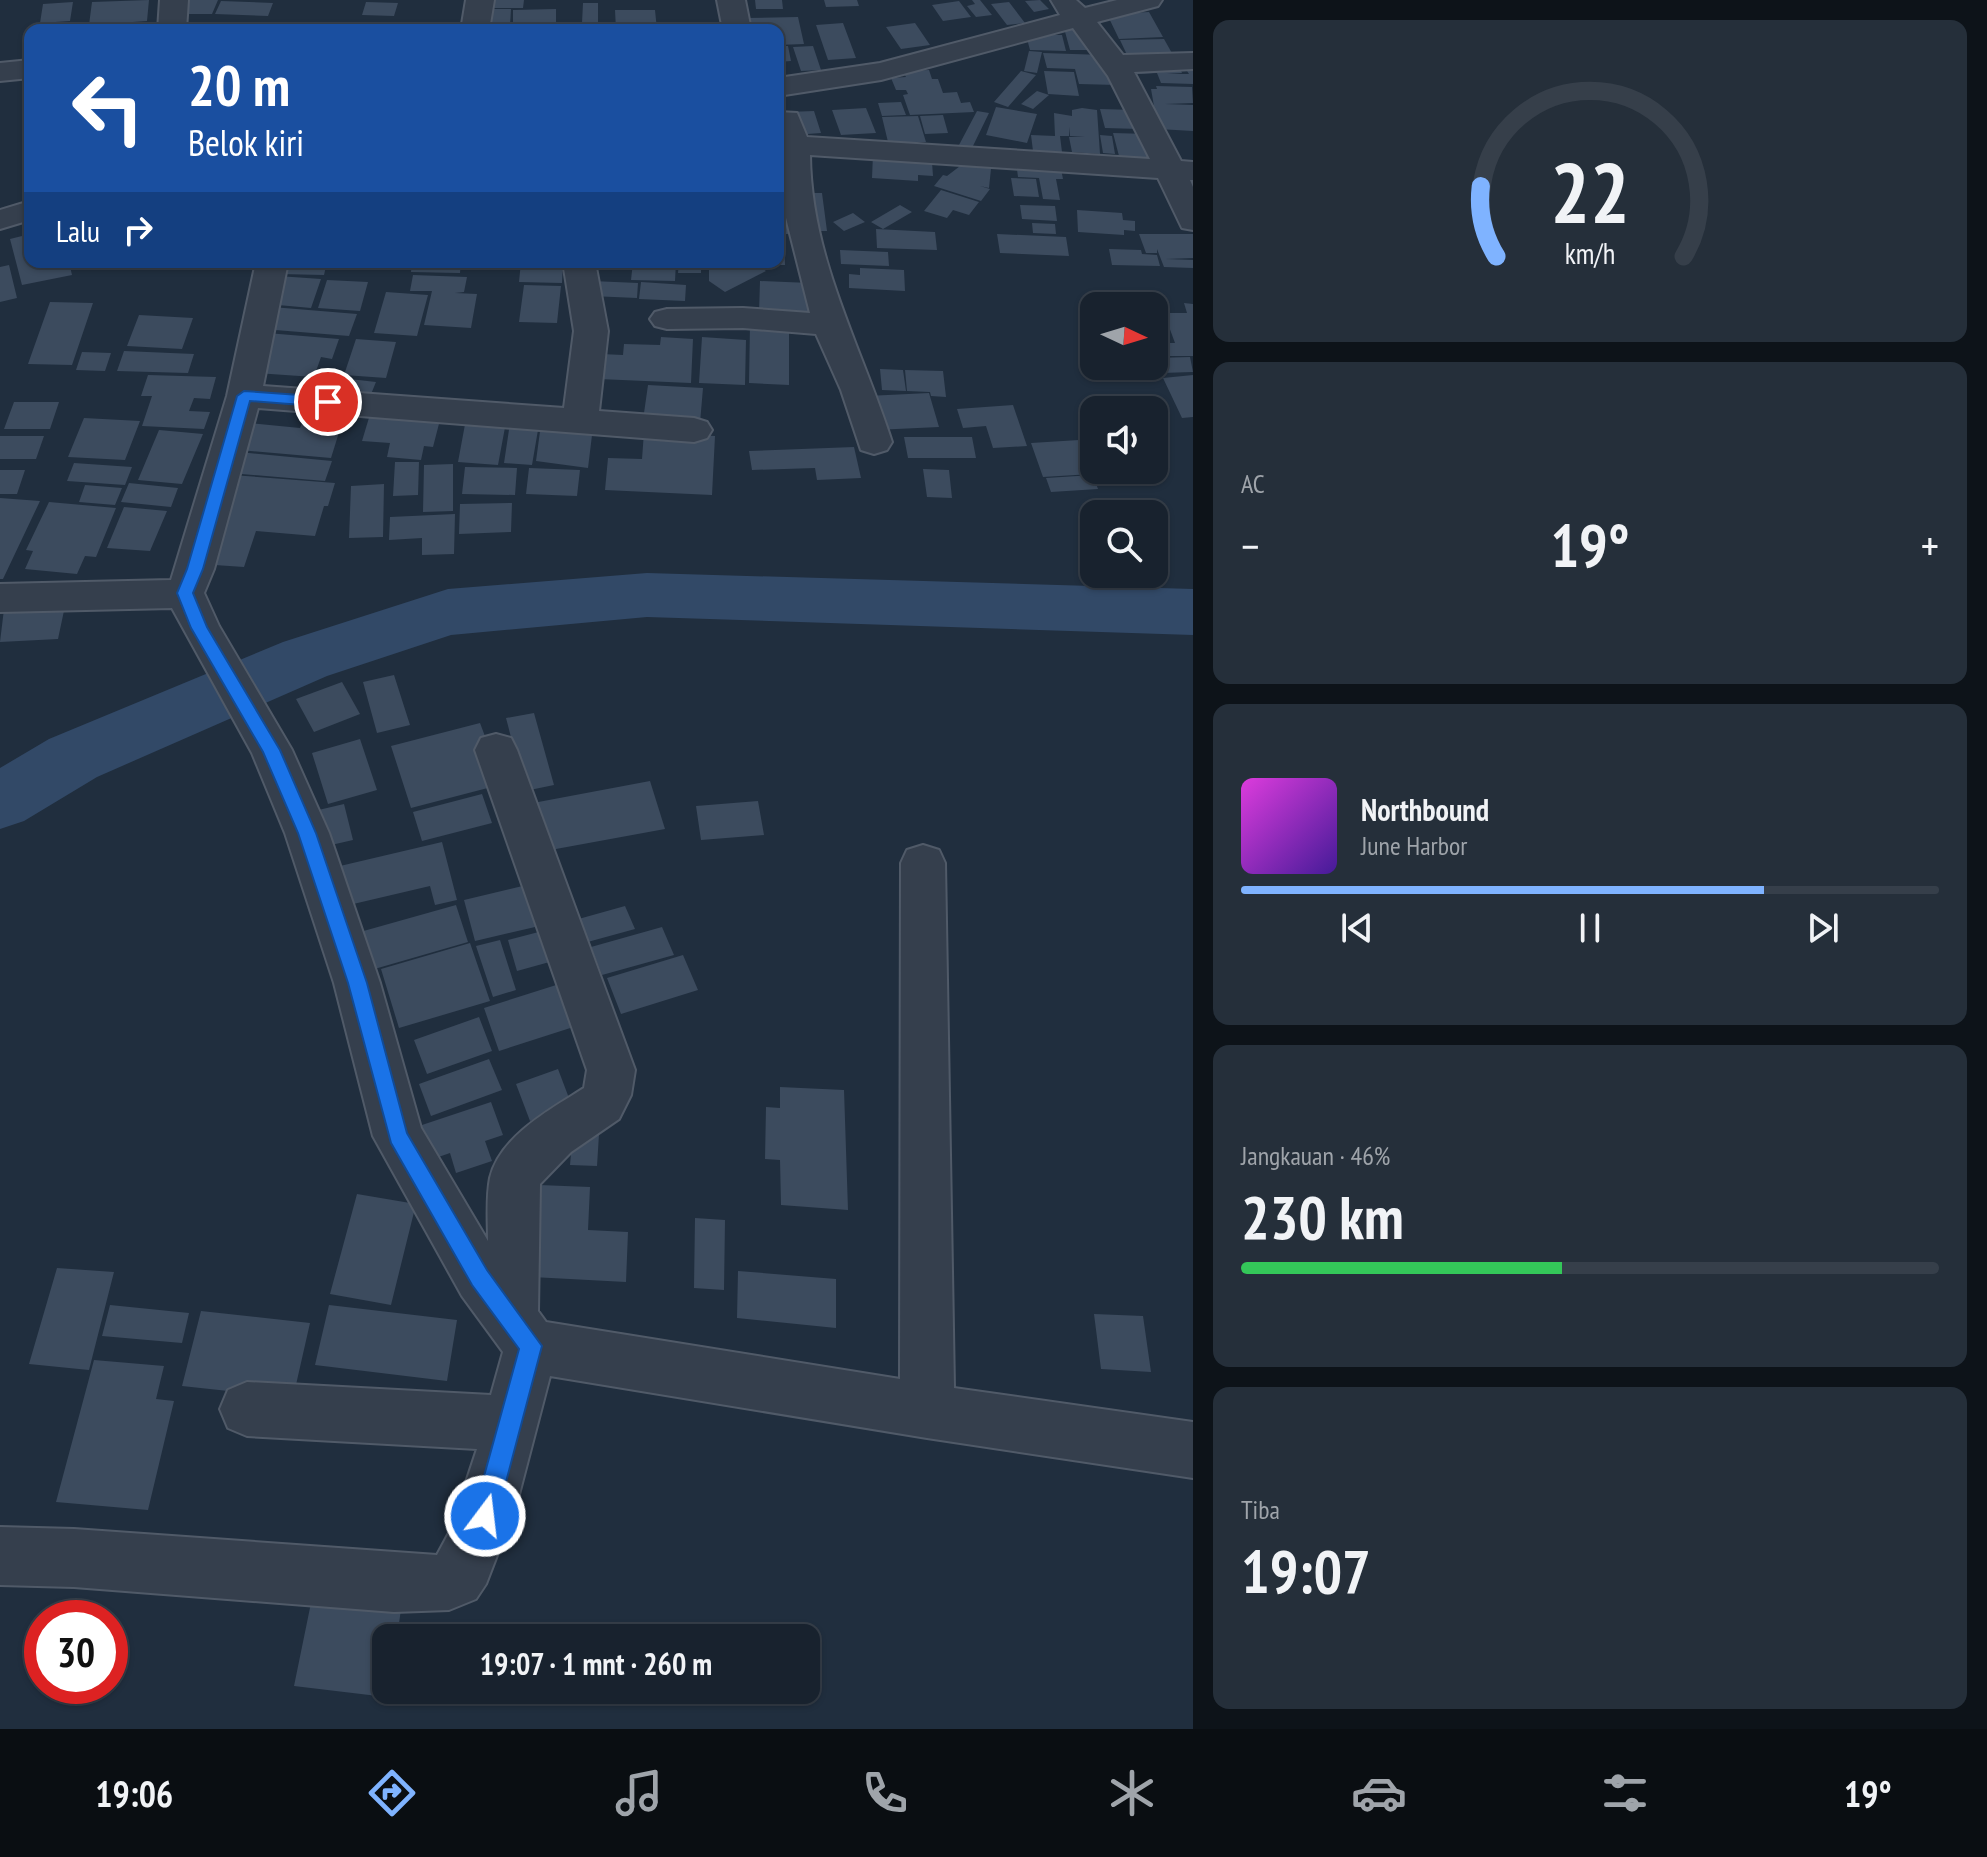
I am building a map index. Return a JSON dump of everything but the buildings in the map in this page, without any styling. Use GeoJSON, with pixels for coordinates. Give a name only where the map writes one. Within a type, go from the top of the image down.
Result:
{"type":"FeatureCollection","features":[{"type":"Feature","properties":{"kind":"street"},"geometry":{"type":"LineString","coordinates":[[172,24],[174,0]]}},
{"type":"Feature","properties":{"kind":"street"},"geometry":{"type":"LineString","coordinates":[[476,24],[480,0]]}},
{"type":"Feature","properties":{"kind":"street"},"geometry":{"type":"LineString","coordinates":[[731,0],[736,24]]}},
{"type":"Feature","properties":{"kind":"street"},"geometry":{"type":"LineString","coordinates":[[1061,0],[1083,20],[1116,64],[1181,170],[1193,221]]}},
{"type":"Feature","properties":{"kind":"street"},"geometry":{"type":"LineString","coordinates":[[784,88],[881,71],[1083,20],[1148,0]]}},
{"type":"Feature","properties":{"kind":"street"},"geometry":{"type":"LineString","coordinates":[[1116,64],[1193,61]]}},
{"type":"Feature","properties":{"kind":"street"},"geometry":{"type":"LineString","coordinates":[[0,72],[24,70]]}},
{"type":"Feature","properties":{"kind":"street"},"geometry":{"type":"LineString","coordinates":[[784,109],[795,145],[786,194],[874,442]]}},
{"type":"Feature","properties":{"kind":"street"},"geometry":{"type":"LineString","coordinates":[[795,145],[1181,170]]}},
{"type":"Feature","properties":{"kind":"street"},"geometry":{"type":"LineString","coordinates":[[0,220],[24,212]]}},
{"type":"Feature","properties":{"kind":"street"},"geometry":{"type":"LineString","coordinates":[[271,268],[244,396],[195,569],[192,610],[271,750],[307,833],[357,983],[398,1136],[480,1278],[521,1333],[927,1411],[1193,1450]]}},
{"type":"Feature","properties":{"kind":"street"},"geometry":{"type":"LineString","coordinates":[[580,268],[591,331],[580,421]]}},
{"type":"Feature","properties":{"kind":"street"},"geometry":{"type":"LineString","coordinates":[[667,319],[743,318],[830,325]]}},
{"type":"Feature","properties":{"kind":"street"},"geometry":{"type":"LineString","coordinates":[[244,396],[694,430]]}},
{"type":"Feature","properties":{"kind":"street"},"geometry":{"type":"LineString","coordinates":[[0,598],[192,610]]}},
{"type":"Feature","properties":{"kind":"street"},"geometry":{"type":"LineString","coordinates":[[0,1556],[74,1558],[394,1583],[441,1583],[454,1579],[465,1567],[485,1516],[510,1423],[521,1333],[515,1178],[527,1159],[546,1140],[602,1103],[607,1095],[611,1070],[496,750]]}},
{"type":"Feature","properties":{"kind":"street"},"geometry":{"type":"LineString","coordinates":[[923,863],[927,1411]]}},
{"type":"Feature","properties":{"kind":"street"},"geometry":{"type":"LineString","coordinates":[[247,1409],[510,1423]]}},
{"type":"Feature","properties":{"kind":"waterway"},"geometry":{"type":"LineString","coordinates":[[0,802],[73,758],[305,659],[448,612],[647,595],[1193,612]]}},
{"type":"Feature","properties":{"kind":"route"},"geometry":{"type":"LineString","coordinates":[[328,402],[244,396],[195,569],[185,593],[200,628],[271,750],[307,833],[357,983],[398,1136],[480,1278],[531,1346],[485,1516]]}}]}
